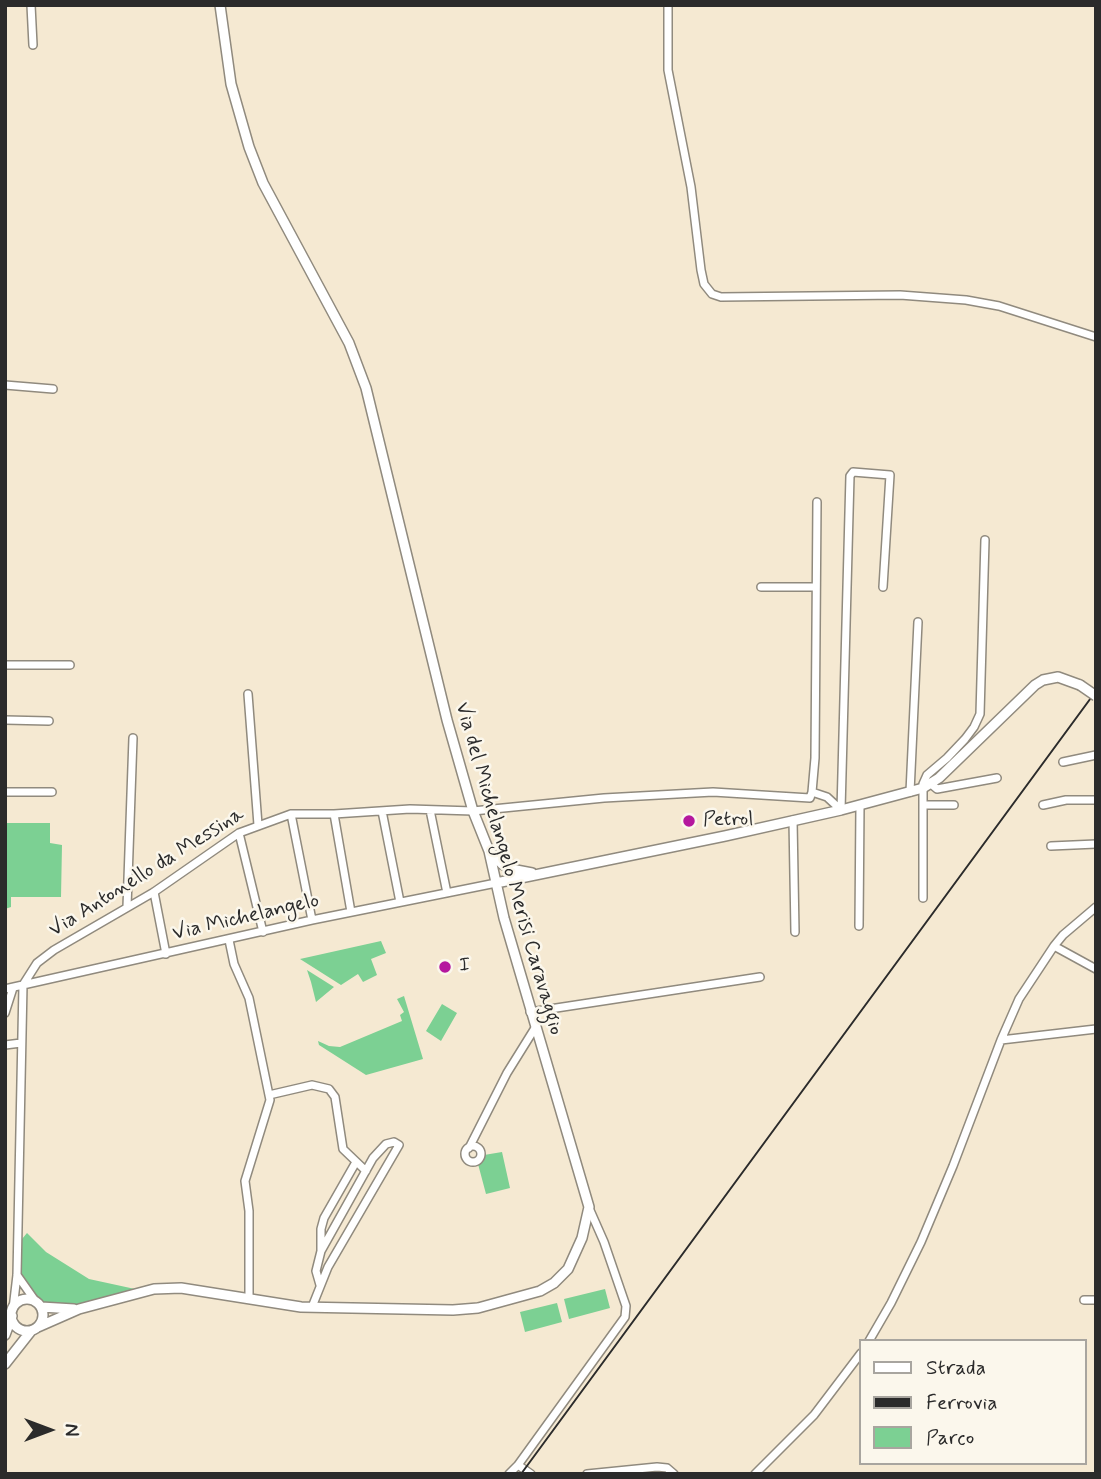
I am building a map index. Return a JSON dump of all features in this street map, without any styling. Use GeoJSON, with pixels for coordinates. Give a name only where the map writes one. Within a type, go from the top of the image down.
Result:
{"type":"FeatureCollection","features":[{"type":"Feature","properties":{"kind":"street"},"geometry":{"type":"LineString","coordinates":[[31,5],[33,45]]}},
{"type":"Feature","properties":{"kind":"street","name":"Via del Michelangelo Merisi Caravaggio"},"geometry":{"type":"LineString","coordinates":[[220,5],[231,84],[249,147],[268,192],[349,343],[366,388],[444,709],[473,811],[489,851],[530,1012],[589,1208]]}},
{"type":"Feature","properties":{"kind":"street"},"geometry":{"type":"LineString","coordinates":[[668,5],[668,70],[691,187],[701,270],[704,284],[712,294],[721,298],[900,295],[966,300],[999,306],[1096,337]]}},
{"type":"Feature","properties":{"kind":"street"},"geometry":{"type":"LineString","coordinates":[[5,385],[53,389]]}},
{"type":"Feature","properties":{"kind":"street"},"geometry":{"type":"LineString","coordinates":[[841,810],[850,476],[853,472],[890,475],[883,587]]}},
{"type":"Feature","properties":{"kind":"street"},"geometry":{"type":"LineString","coordinates":[[817,502],[815,758],[812,792],[827,797],[841,810]]}},
{"type":"Feature","properties":{"kind":"street"},"geometry":{"type":"LineString","coordinates":[[923,898],[922,805],[927,775],[965,739],[980,714],[985,540]]}},
{"type":"Feature","properties":{"kind":"street"},"geometry":{"type":"LineString","coordinates":[[761,587],[815,587]]}},
{"type":"Feature","properties":{"kind":"street"},"geometry":{"type":"LineString","coordinates":[[910,792],[918,622]]}},
{"type":"Feature","properties":{"kind":"street"},"geometry":{"type":"LineString","coordinates":[[5,665],[70,665]]}},
{"type":"Feature","properties":{"kind":"street"},"geometry":{"type":"LineString","coordinates":[[495,883],[841,810],[910,792],[927,786],[947,771],[1043,680],[1058,677],[1080,685],[1096,696]]}},
{"type":"Feature","properties":{"kind":"street"},"geometry":{"type":"LineString","coordinates":[[248,694],[258,824]]}},
{"type":"Feature","properties":{"kind":"street"},"geometry":{"type":"LineString","coordinates":[[5,720],[49,721]]}},
{"type":"Feature","properties":{"kind":"street"},"geometry":{"type":"LineString","coordinates":[[127,907],[133,738]]}},
{"type":"Feature","properties":{"kind":"street"},"geometry":{"type":"LineString","coordinates":[[1063,762],[1096,755]]}},
{"type":"Feature","properties":{"kind":"street"},"geometry":{"type":"LineString","coordinates":[[927,786],[937,789],[997,778]]}},
{"type":"Feature","properties":{"kind":"street"},"geometry":{"type":"LineString","coordinates":[[5,792],[52,792]]}},
{"type":"Feature","properties":{"kind":"street","name":"Via Antonello da Messina"},"geometry":{"type":"LineString","coordinates":[[23,985],[37,962],[153,892],[239,832],[291,814],[473,811],[604,798],[713,792],[810,798],[812,792]]}},
{"type":"Feature","properties":{"kind":"street"},"geometry":{"type":"LineString","coordinates":[[1043,805],[1066,800],[1096,800]]}},
{"type":"Feature","properties":{"kind":"street"},"geometry":{"type":"LineString","coordinates":[[859,805],[859,926]]}},
{"type":"Feature","properties":{"kind":"street"},"geometry":{"type":"LineString","coordinates":[[922,805],[954,805]]}},
{"type":"Feature","properties":{"kind":"street"},"geometry":{"type":"LineString","coordinates":[[430,810],[447,893]]}},
{"type":"Feature","properties":{"kind":"street"},"geometry":{"type":"LineString","coordinates":[[382,811],[400,902]]}},
{"type":"Feature","properties":{"kind":"street"},"geometry":{"type":"LineString","coordinates":[[291,814],[312,920]]}},
{"type":"Feature","properties":{"kind":"street"},"geometry":{"type":"LineString","coordinates":[[334,814],[351,912]]}},
{"type":"Feature","properties":{"kind":"street"},"geometry":{"type":"LineString","coordinates":[[793,820],[795,932]]}},
{"type":"Feature","properties":{"kind":"street"},"geometry":{"type":"LineString","coordinates":[[239,832],[263,932]]}},
{"type":"Feature","properties":{"kind":"street"},"geometry":{"type":"LineString","coordinates":[[1051,846],[1096,844]]}},
{"type":"Feature","properties":{"kind":"street"},"geometry":{"type":"LineString","coordinates":[[489,851],[511,869],[537,874]]}},
{"type":"Feature","properties":{"kind":"street","name":"Via Michelangelo"},"geometry":{"type":"LineString","coordinates":[[9,988],[312,920],[495,883]]}},
{"type":"Feature","properties":{"kind":"street"},"geometry":{"type":"LineString","coordinates":[[153,892],[166,954]]}},
{"type":"Feature","properties":{"kind":"street"},"geometry":{"type":"LineString","coordinates":[[870,1339],[921,1242],[1019,999],[1063,935],[1096,907]]}},
{"type":"Feature","properties":{"kind":"street"},"geometry":{"type":"LineString","coordinates":[[229,940],[234,964],[249,998],[270,1100],[245,1181],[249,1211],[249,1299]]}},
{"type":"Feature","properties":{"kind":"street"},"geometry":{"type":"LineString","coordinates":[[1054,946],[1096,969]]}},
{"type":"Feature","properties":{"kind":"street"},"geometry":{"type":"LineString","coordinates":[[530,1012],[760,977]]}},
{"type":"Feature","properties":{"kind":"street"},"geometry":{"type":"LineString","coordinates":[[5,1335],[12,1313],[18,1275],[23,985]]}},
{"type":"Feature","properties":{"kind":"street"},"geometry":{"type":"LineString","coordinates":[[5,1013],[9,988]]}},
{"type":"Feature","properties":{"kind":"street"},"geometry":{"type":"LineString","coordinates":[[468,1148],[507,1073],[535,1028]]}},
{"type":"Feature","properties":{"kind":"street"},"geometry":{"type":"LineString","coordinates":[[1001,1040],[1096,1029]]}},
{"type":"Feature","properties":{"kind":"street"},"geometry":{"type":"LineString","coordinates":[[5,1045],[21,1043]]}},
{"type":"Feature","properties":{"kind":"street"},"geometry":{"type":"LineString","coordinates":[[269,1095],[312,1086],[329,1088],[335,1097],[343,1149],[366,1171]]}},
{"type":"Feature","properties":{"kind":"street"},"geometry":{"type":"LineString","coordinates":[[312,1307],[328,1267],[399,1145],[394,1142],[380,1149],[321,1251]]}},
{"type":"Feature","properties":{"kind":"street"},"geometry":{"type":"LineString","coordinates":[[320,1285],[316,1271],[324,1218],[356,1162]]}},
{"type":"Feature","properties":{"kind":"street"},"geometry":{"type":"LineString","coordinates":[[12,1313],[18,1328],[35,1329],[79,1309],[154,1289],[181,1288],[312,1307],[413,1305],[453,1310],[478,1308],[540,1291],[554,1283],[568,1269],[589,1208]]}},
{"type":"Feature","properties":{"kind":"street"},"geometry":{"type":"LineString","coordinates":[[509,1474],[625,1317],[626,1306],[589,1208]]}},
{"type":"Feature","properties":{"kind":"street"},"geometry":{"type":"LineString","coordinates":[[5,1364],[43,1320],[38,1304],[18,1275]]}},
{"type":"Feature","properties":{"kind":"street"},"geometry":{"type":"LineString","coordinates":[[12,1313],[20,1301],[25,1300],[79,1309]]}},
{"type":"Feature","properties":{"kind":"street"},"geometry":{"type":"LineString","coordinates":[[1084,1300],[1096,1300]]}},
{"type":"Feature","properties":{"kind":"street"},"geometry":{"type":"LineString","coordinates":[[755,1474],[814,1415],[860,1354]]}},
{"type":"Feature","properties":{"kind":"street"},"geometry":{"type":"LineString","coordinates":[[518,1465],[531,1474]]}},
{"type":"Feature","properties":{"kind":"street"},"geometry":{"type":"LineString","coordinates":[[587,1474],[662,1467],[674,1474]]}},
{"type":"Feature","properties":{"kind":"green space"},"geometry":{"type":"Polygon","coordinates":[[[5,823],[50,823],[50,843],[62,845],[61,897],[11,897],[11,907],[5,909],[5,823]]]}},
{"type":"Feature","properties":{"kind":"green space"},"geometry":{"type":"Polygon","coordinates":[[[381,941],[386,953],[371,959],[377,975],[363,982],[358,974],[341,985],[300,959],[381,941]]]}},
{"type":"Feature","properties":{"kind":"green space"},"geometry":{"type":"Polygon","coordinates":[[[307,970],[334,987],[316,1002],[311,982],[307,970]]]}},
{"type":"Feature","properties":{"kind":"green space"},"geometry":{"type":"Polygon","coordinates":[[[404,996],[423,1059],[366,1075],[319,1045],[318,1041],[340,1047],[402,1021],[400,1015],[404,1012],[397,999],[404,996]]]}},
{"type":"Feature","properties":{"kind":"green space"},"geometry":{"type":"Polygon","coordinates":[[[442,1004],[457,1013],[441,1041],[426,1031],[442,1004]]]}},
{"type":"Feature","properties":{"kind":"green space"},"geometry":{"type":"Polygon","coordinates":[[[502,1152],[510,1188],[486,1194],[478,1164],[484,1155],[502,1152]]]}},
{"type":"Feature","properties":{"kind":"green space"},"geometry":{"type":"Polygon","coordinates":[[[27,1233],[46,1252],[89,1279],[135,1289],[80,1305],[46,1305],[39,1300],[21,1275],[22,1239],[27,1233]]]}},
{"type":"Feature","properties":{"kind":"green space"},"geometry":{"type":"Polygon","coordinates":[[[605,1289],[610,1308],[569,1319],[564,1299],[605,1289]]]}},
{"type":"Feature","properties":{"kind":"green space"},"geometry":{"type":"Polygon","coordinates":[[[557,1303],[562,1322],[525,1332],[520,1312],[557,1303]]]}},
{"type":"Feature","properties":{"kind":"railway"},"geometry":{"type":"LineString","coordinates":[[521,1474],[1096,691]]}},
{"type":"Feature","properties":{"kind":"place","name":"Petrol"},"geometry":{"type":"Point","coordinates":[689,821]}},
{"type":"Feature","properties":{"kind":"place","name":"I"},"geometry":{"type":"Point","coordinates":[445,967]}}]}
